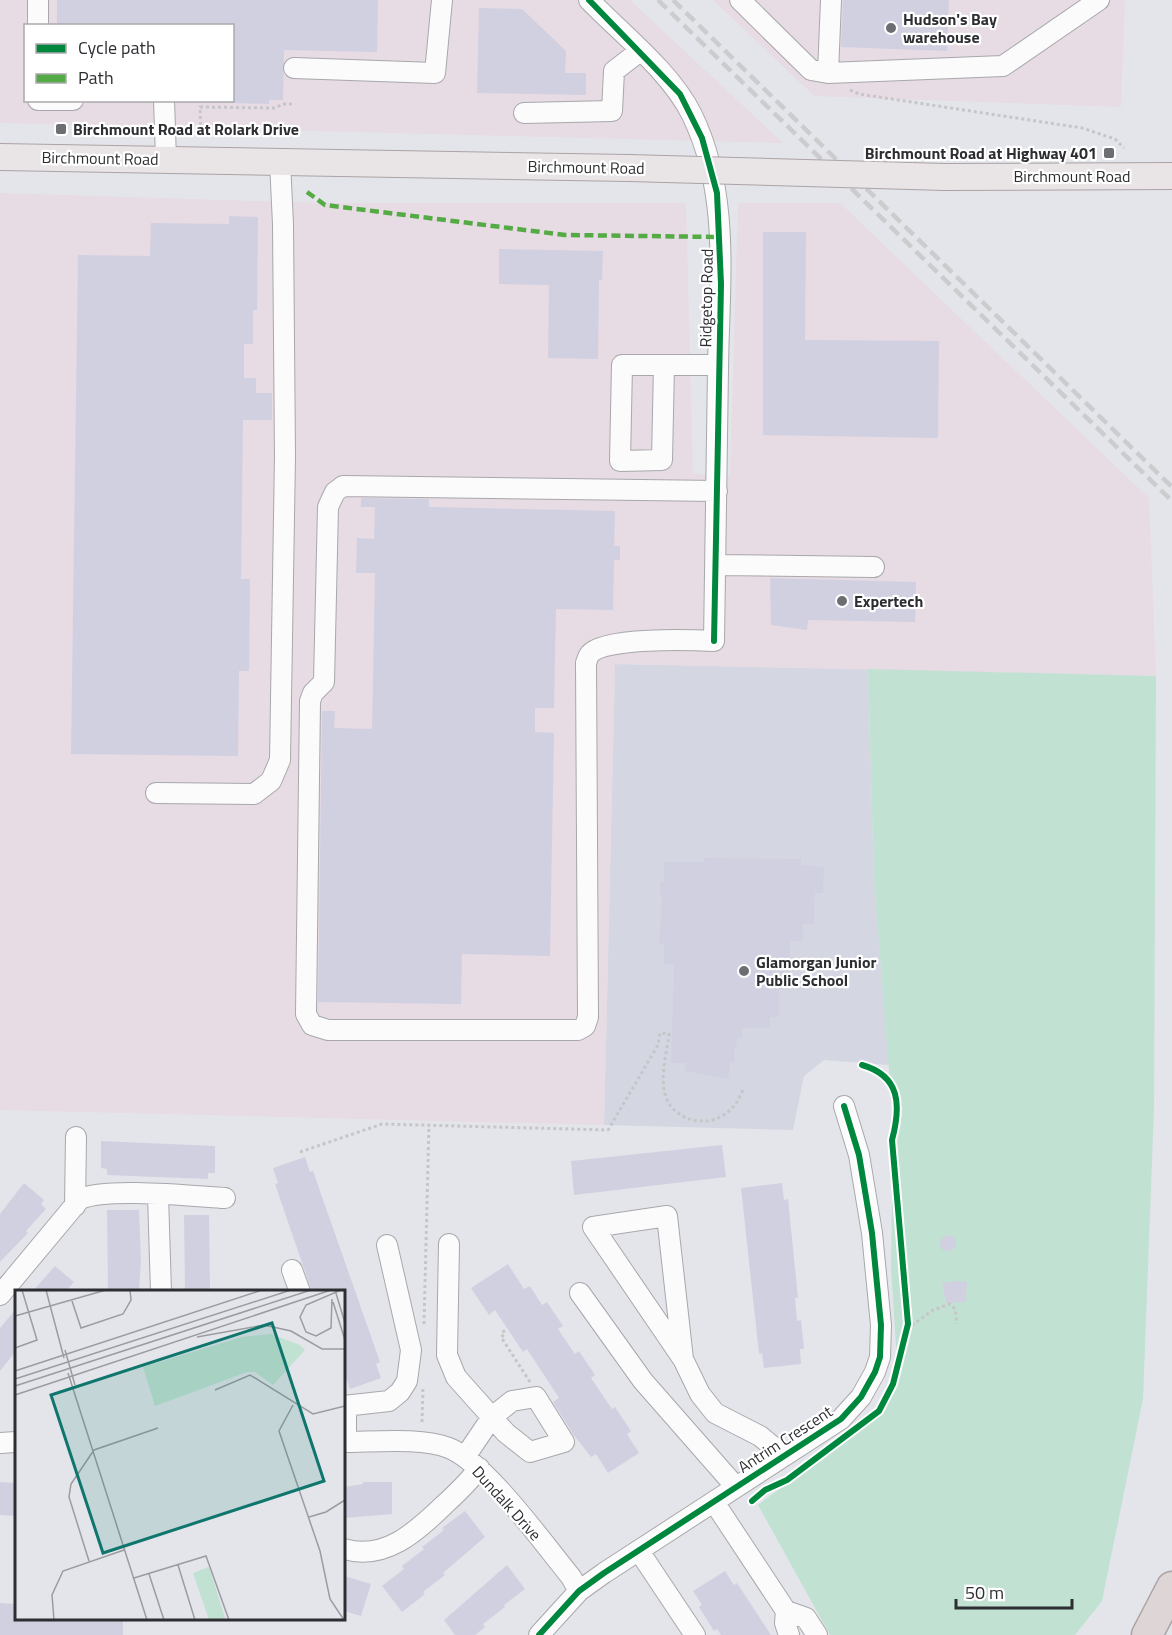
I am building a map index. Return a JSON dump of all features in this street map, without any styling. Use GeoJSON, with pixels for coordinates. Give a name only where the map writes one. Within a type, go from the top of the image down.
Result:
{"type":"FeatureCollection","features":[{"type":"Feature","properties":{"kind":"highway"},"geometry":{"type":"LineString","coordinates":[[1147,1635],[1172,1587]]}},
{"type":"Feature","properties":{"kind":"main road","name":"Birchmount Road"},"geometry":{"type":"LineString","coordinates":[[0,157],[629,168],[945,177],[1172,176]]}},
{"type":"Feature","properties":{"kind":"street"},"geometry":{"type":"LineString","coordinates":[[38,0],[38,24]]}},
{"type":"Feature","properties":{"kind":"street"},"geometry":{"type":"LineString","coordinates":[[294,68],[435,73],[442,0]]}},
{"type":"Feature","properties":{"kind":"street","name":"Ridgetop Road"},"geometry":{"type":"LineString","coordinates":[[589,0],[680,94],[702,138],[711,165],[719,229],[721,284],[718,365],[717,491],[716,565],[714,641],[644,640],[598,648],[590,654],[586,663],[588,1017],[585,1026],[578,1030],[328,1030],[312,1025],[306,1014],[310,701],[313,693],[324,682],[328,507],[335,492],[343,486],[717,491]]}},
{"type":"Feature","properties":{"kind":"street"},"geometry":{"type":"LineString","coordinates":[[740,0],[811,70],[828,73],[1003,66],[1099,0]]}},
{"type":"Feature","properties":{"kind":"street"},"geometry":{"type":"LineString","coordinates":[[828,73],[831,0]]}},
{"type":"Feature","properties":{"kind":"street"},"geometry":{"type":"LineString","coordinates":[[524,113],[612,111],[614,71],[640,51]]}},
{"type":"Feature","properties":{"kind":"street"},"geometry":{"type":"LineString","coordinates":[[164,102],[166,159]]}},
{"type":"Feature","properties":{"kind":"street"},"geometry":{"type":"LineString","coordinates":[[156,793],[254,794],[271,781],[280,760],[285,456],[284,224],[280,162]]}},
{"type":"Feature","properties":{"kind":"street"},"geometry":{"type":"LineString","coordinates":[[664,364],[662,460],[620,460],[622,365],[664,364],[718,365]]}},
{"type":"Feature","properties":{"kind":"street"},"geometry":{"type":"LineString","coordinates":[[716,565],[874,567]]}},
{"type":"Feature","properties":{"kind":"street","name":"Antrim Crescent"},"geometry":{"type":"LineString","coordinates":[[539,1635],[579,1591],[841,1419],[852,1408],[875,1372],[880,1357],[881,1313],[872,1233],[859,1155],[844,1106]]}},
{"type":"Feature","properties":{"kind":"street"},"geometry":{"type":"LineString","coordinates":[[75,1206],[76,1137]]}},
{"type":"Feature","properties":{"kind":"street"},"geometry":{"type":"LineString","coordinates":[[0,1295],[80,1199],[99,1193],[225,1198]]}},
{"type":"Feature","properties":{"kind":"street"},"geometry":{"type":"LineString","coordinates":[[159,1195],[160,1290]]}},
{"type":"Feature","properties":{"kind":"street"},"geometry":{"type":"LineString","coordinates":[[683,1359],[667,1216],[593,1227],[626,1272],[683,1359],[700,1394],[715,1413],[760,1436],[784,1456]]}},
{"type":"Feature","properties":{"kind":"street"},"geometry":{"type":"LineString","coordinates":[[345,1549],[360,1554],[392,1546],[415,1534],[471,1480],[472,1463],[492,1418],[456,1377],[447,1355],[449,1244]]}},
{"type":"Feature","properties":{"kind":"street"},"geometry":{"type":"LineString","coordinates":[[345,1442],[345,1407],[389,1401],[400,1392],[407,1381],[411,1350],[387,1245]]}},
{"type":"Feature","properties":{"kind":"street"},"geometry":{"type":"LineString","coordinates":[[292,1270],[299,1290]]}},
{"type":"Feature","properties":{"kind":"street"},"geometry":{"type":"LineString","coordinates":[[580,1293],[643,1382],[736,1487]]}},
{"type":"Feature","properties":{"kind":"street"},"geometry":{"type":"LineString","coordinates":[[0,1443],[15,1442]]}},
{"type":"Feature","properties":{"kind":"street","name":"Dundalk Drive"},"geometry":{"type":"LineString","coordinates":[[345,1442],[432,1444],[448,1447],[472,1463],[572,1577],[579,1591]]}},
{"type":"Feature","properties":{"kind":"street"},"geometry":{"type":"LineString","coordinates":[[714,1502],[786,1611],[785,1630],[789,1635]]}},
{"type":"Feature","properties":{"kind":"street"},"geometry":{"type":"LineString","coordinates":[[639,1551],[695,1635]]}},
{"type":"Feature","properties":{"kind":"street"},"geometry":{"type":"LineString","coordinates":[[786,1611],[806,1618],[817,1635]]}},
{"type":"Feature","properties":{"kind":"path"},"geometry":{"type":"LineString","coordinates":[[847,88],[859,94],[1082,128],[1115,139],[1124,148]]}},
{"type":"Feature","properties":{"kind":"path"},"geometry":{"type":"LineString","coordinates":[[201,137],[200,107],[276,108],[283,104],[292,104]]}},
{"type":"Feature","properties":{"kind":"path"},"geometry":{"type":"LineString","coordinates":[[300,1152],[382,1124],[608,1130],[658,1045],[660,1034],[669,1034],[662,1082],[665,1096],[677,1115],[693,1120],[716,1119],[729,1111],[744,1088]]}},
{"type":"Feature","properties":{"kind":"path"},"geometry":{"type":"LineString","coordinates":[[424,1327],[429,1125]]}},
{"type":"Feature","properties":{"kind":"path"},"geometry":{"type":"LineString","coordinates":[[907,1329],[933,1310],[950,1304],[955,1309],[957,1324]]}},
{"type":"Feature","properties":{"kind":"path"},"geometry":{"type":"LineString","coordinates":[[904,1340],[907,1314]]}},
{"type":"Feature","properties":{"kind":"path"},"geometry":{"type":"LineString","coordinates":[[422,1422],[423,1387]]}},
{"type":"Feature","properties":{"kind":"shaded area"},"geometry":{"type":"Polygon","coordinates":[[[0,0],[630,0],[783,143],[0,123],[0,0]]]}},
{"type":"Feature","properties":{"kind":"shaded area"},"geometry":{"type":"Polygon","coordinates":[[[713,0],[1125,0],[1121,107],[814,96],[713,0]]]}},
{"type":"Feature","properties":{"kind":"shaded area"},"geometry":{"type":"Polygon","coordinates":[[[0,193],[323,203],[686,203],[693,474],[730,476],[738,203],[840,203],[1149,498],[1156,676],[615,664],[604,1125],[0,1110],[0,193]]]}},
{"type":"Feature","properties":{"kind":"shaded area","name":"Glamorgan Junior Public School"},"geometry":{"type":"Polygon","coordinates":[[[615,664],[868,669],[874,881],[889,1065],[824,1060],[804,1076],[793,1130],[604,1125],[615,664]]]}},
{"type":"Feature","properties":{"kind":"green space"},"geometry":{"type":"Polygon","coordinates":[[[868,669],[1156,676],[1154,1109],[1143,1399],[1102,1601],[1075,1635],[830,1635],[758,1505],[880,1413],[897,1361],[891,1267],[893,1119],[874,881],[868,669]]]}},
{"type":"Feature","properties":{"kind":"building"},"geometry":{"type":"Polygon","coordinates":[[[57,0],[378,0],[377,52],[284,50],[283,100],[269,100],[269,104],[232,103],[234,102],[234,24],[57,24],[57,0]]]}},
{"type":"Feature","properties":{"kind":"building","name":"Hudson's Bay warehouse"},"geometry":{"type":"Polygon","coordinates":[[[843,0],[949,0],[947,51],[841,47],[843,0]]]}},
{"type":"Feature","properties":{"kind":"building"},"geometry":{"type":"Polygon","coordinates":[[[479,8],[522,9],[566,51],[565,73],[586,73],[586,95],[477,93],[479,8]]]}},
{"type":"Feature","properties":{"kind":"building"},"geometry":{"type":"Polygon","coordinates":[[[229,216],[258,217],[257,310],[253,310],[253,344],[244,344],[244,378],[256,378],[256,393],[272,393],[272,420],[243,420],[241,579],[250,579],[249,671],[239,671],[238,756],[71,754],[78,255],[150,256],[151,223],[229,224],[229,216]]]}},
{"type":"Feature","properties":{"kind":"building"},"geometry":{"type":"Polygon","coordinates":[[[763,232],[806,232],[805,340],[939,341],[938,438],[763,435],[763,232]]]}},
{"type":"Feature","properties":{"kind":"building"},"geometry":{"type":"Polygon","coordinates":[[[499,249],[603,251],[602,280],[599,280],[598,359],[548,358],[549,285],[499,284],[499,249]]]}},
{"type":"Feature","properties":{"kind":"building"},"geometry":{"type":"Polygon","coordinates":[[[361,498],[429,499],[429,507],[615,511],[614,546],[620,546],[620,560],[614,560],[613,610],[556,609],[554,708],[535,708],[535,732],[554,733],[550,956],[462,954],[461,1004],[318,1002],[322,711],[335,711],[334,728],[372,729],[375,573],[356,573],[357,538],[374,539],[375,507],[361,507],[361,498]]]}},
{"type":"Feature","properties":{"kind":"building","name":"Expertech"},"geometry":{"type":"Polygon","coordinates":[[[770,578],[916,582],[915,622],[808,620],[807,630],[771,625],[770,578]]]}},
{"type":"Feature","properties":{"kind":"building"},"geometry":{"type":"Polygon","coordinates":[[[704,858],[801,859],[801,865],[824,867],[823,893],[815,893],[814,924],[803,924],[803,941],[790,941],[790,990],[779,990],[779,1017],[770,1017],[770,1028],[742,1028],[742,1038],[738,1037],[734,1053],[735,1062],[731,1062],[728,1079],[685,1071],[686,1063],[671,1063],[674,965],[664,964],[664,944],[659,944],[662,896],[660,896],[660,882],[664,882],[664,862],[704,862],[704,858]]]}},
{"type":"Feature","properties":{"kind":"building"},"geometry":{"type":"Polygon","coordinates":[[[101,1141],[215,1146],[215,1173],[208,1173],[208,1179],[107,1175],[107,1169],[101,1168],[101,1141]]]}},
{"type":"Feature","properties":{"kind":"building"},"geometry":{"type":"Polygon","coordinates":[[[722,1145],[726,1177],[574,1195],[571,1161],[722,1145]]]}},
{"type":"Feature","properties":{"kind":"building"},"geometry":{"type":"Polygon","coordinates":[[[305,1157],[310,1172],[313,1171],[380,1362],[376,1364],[381,1378],[350,1389],[345,1373],[345,1290],[311,1290],[275,1184],[278,1183],[273,1168],[305,1157]]]}},
{"type":"Feature","properties":{"kind":"building"},"geometry":{"type":"Polygon","coordinates":[[[24,1183],[44,1200],[41,1204],[46,1209],[26,1231],[28,1233],[0,1262],[0,1214],[24,1183]]]}},
{"type":"Feature","properties":{"kind":"building"},"geometry":{"type":"Polygon","coordinates":[[[782,1183],[784,1200],[788,1199],[798,1298],[795,1298],[797,1321],[801,1320],[804,1349],[800,1349],[801,1364],[764,1368],[762,1353],[759,1354],[741,1188],[782,1183]]]}},
{"type":"Feature","properties":{"kind":"building"},"geometry":{"type":"Polygon","coordinates":[[[107,1210],[139,1210],[141,1260],[139,1290],[108,1290],[107,1210]]]}},
{"type":"Feature","properties":{"kind":"building"},"geometry":{"type":"Polygon","coordinates":[[[184,1215],[209,1215],[210,1287],[209,1290],[185,1290],[184,1215]]]}},
{"type":"Feature","properties":{"kind":"building"},"geometry":{"type":"Polygon","coordinates":[[[947,1235],[955,1238],[956,1247],[949,1252],[941,1249],[940,1240],[947,1235]]]}},
{"type":"Feature","properties":{"kind":"building"},"geometry":{"type":"Polygon","coordinates":[[[508,1264],[524,1289],[530,1286],[542,1305],[547,1302],[563,1326],[558,1329],[575,1354],[579,1351],[595,1375],[591,1378],[612,1409],[615,1407],[631,1431],[627,1434],[639,1453],[608,1473],[596,1454],[591,1457],[573,1434],[553,1402],[559,1398],[527,1349],[523,1352],[495,1310],[489,1315],[471,1288],[508,1264]]]}},
{"type":"Feature","properties":{"kind":"building"},"geometry":{"type":"Polygon","coordinates":[[[55,1266],[74,1282],[67,1290],[34,1290],[55,1266]]]}},
{"type":"Feature","properties":{"kind":"building"},"geometry":{"type":"Polygon","coordinates":[[[967,1282],[966,1302],[946,1303],[942,1283],[967,1282]]]}},
{"type":"Feature","properties":{"kind":"building"},"geometry":{"type":"Polygon","coordinates":[[[15,1310],[15,1352],[0,1371],[0,1328],[15,1310]]]}},
{"type":"Feature","properties":{"kind":"building"},"geometry":{"type":"Polygon","coordinates":[[[0,1482],[15,1483],[15,1516],[0,1515],[0,1482]]]}},
{"type":"Feature","properties":{"kind":"building"},"geometry":{"type":"Polygon","coordinates":[[[363,1482],[392,1482],[392,1514],[345,1518],[345,1487],[363,1484],[363,1482]]]}},
{"type":"Feature","properties":{"kind":"building"},"geometry":{"type":"Polygon","coordinates":[[[465,1511],[485,1537],[443,1573],[445,1575],[423,1592],[425,1594],[402,1612],[382,1586],[404,1569],[402,1566],[444,1530],[442,1528],[465,1511]]]}},
{"type":"Feature","properties":{"kind":"building"},"geometry":{"type":"Polygon","coordinates":[[[507,1565],[525,1589],[483,1624],[485,1627],[475,1635],[455,1635],[444,1620],[507,1565]]]}},
{"type":"Feature","properties":{"kind":"building"},"geometry":{"type":"Polygon","coordinates":[[[725,1571],[734,1585],[737,1583],[771,1635],[721,1635],[717,1629],[714,1631],[699,1607],[702,1605],[693,1591],[725,1571]]]}},
{"type":"Feature","properties":{"kind":"building"},"geometry":{"type":"Polygon","coordinates":[[[345,1576],[371,1584],[361,1616],[345,1611],[345,1576]]]}},
{"type":"Feature","properties":{"kind":"building"},"geometry":{"type":"Polygon","coordinates":[[[0,1603],[15,1604],[15,1620],[123,1620],[123,1635],[0,1635],[0,1603]]]}},
{"type":"Feature","properties":{"kind":"railway"},"geometry":{"type":"LineString","coordinates":[[658,0],[1172,501]]}},
{"type":"Feature","properties":{"kind":"railway"},"geometry":{"type":"LineString","coordinates":[[673,0],[1172,487]]}},
{"type":"Feature","properties":{"kind":"marked path"},"geometry":{"type":"LineString","coordinates":[[307,192],[325,205],[565,235],[720,237]]}},
{"type":"Feature","properties":{"kind":"cycle path"},"geometry":{"type":"LineString","coordinates":[[589,0],[680,94],[702,138],[717,193],[721,284],[714,641]]}},
{"type":"Feature","properties":{"kind":"cycle path"},"geometry":{"type":"LineString","coordinates":[[752,1501],[765,1490],[787,1480],[879,1411],[893,1384],[908,1324],[892,1140],[897,1104],[891,1085],[884,1077],[875,1070],[862,1065]]}},
{"type":"Feature","properties":{"kind":"cycle path"},"geometry":{"type":"LineString","coordinates":[[539,1635],[579,1591],[841,1419],[861,1397],[875,1372],[880,1357],[881,1325],[872,1233],[859,1155],[844,1106]]}},
{"type":"Feature","properties":{"kind":"place","name":"Hudson's Bay warehouse"},"geometry":{"type":"Point","coordinates":[891,28]}},
{"type":"Feature","properties":{"kind":"place","name":"Birchmount Road at Rolark Drive"},"geometry":{"type":"Point","coordinates":[61,129]}},
{"type":"Feature","properties":{"kind":"place","name":"Birchmount Road at Highway 401"},"geometry":{"type":"Point","coordinates":[1109,153]}},
{"type":"Feature","properties":{"kind":"place","name":"Expertech"},"geometry":{"type":"Point","coordinates":[842,601]}},
{"type":"Feature","properties":{"kind":"place","name":"Glamorgan Junior Public School"},"geometry":{"type":"Point","coordinates":[744,971]}}]}
